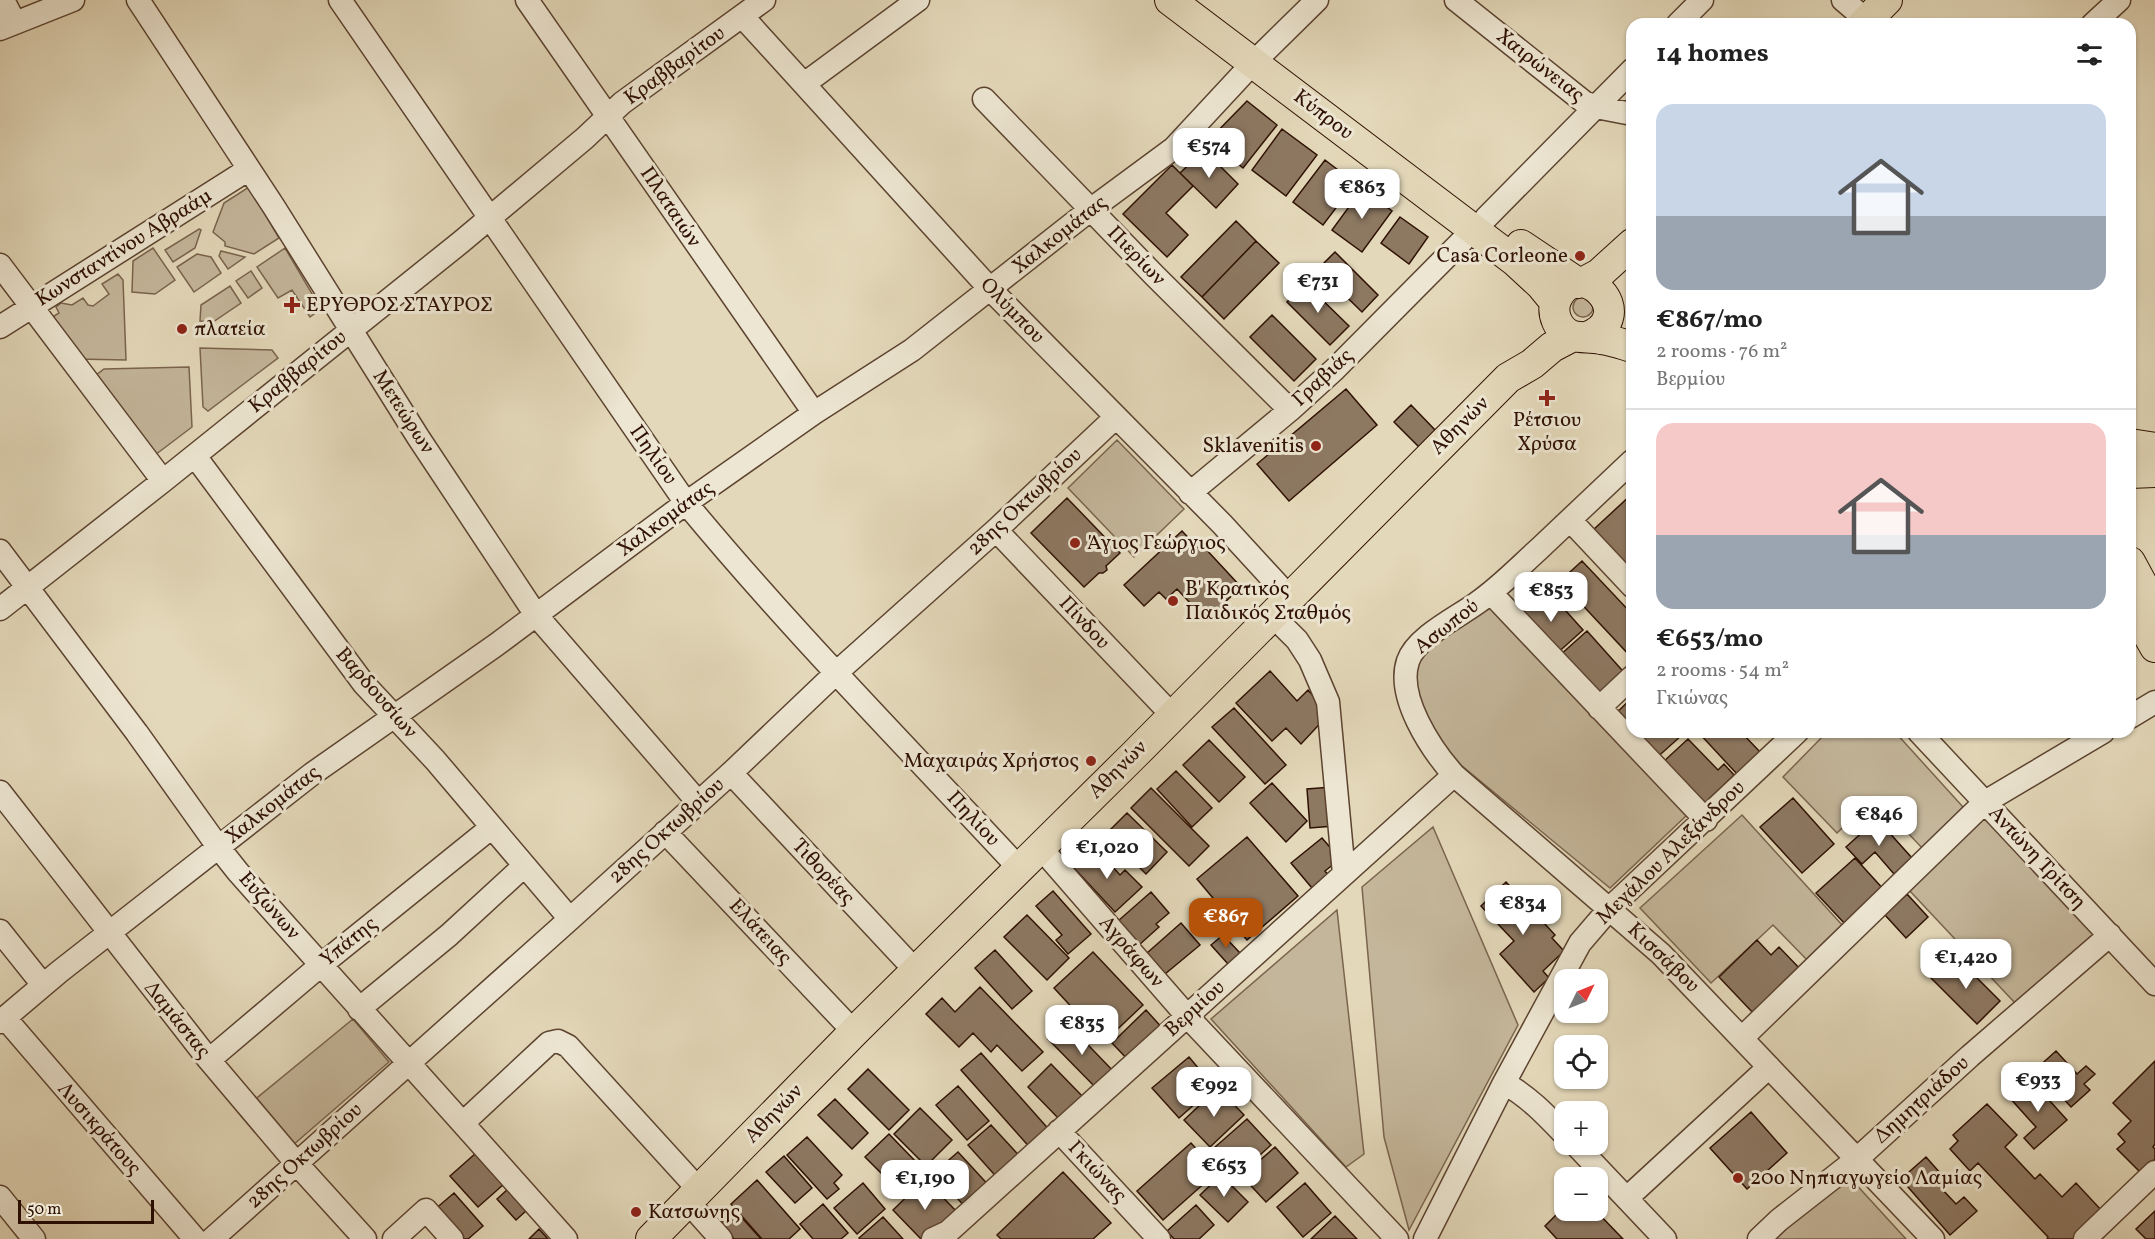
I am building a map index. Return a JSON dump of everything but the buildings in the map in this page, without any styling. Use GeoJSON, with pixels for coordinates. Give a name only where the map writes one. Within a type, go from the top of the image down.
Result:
{"type":"FeatureCollection","features":[{"type":"Feature","properties":{"kind":"main road","name":"Κύπρου"},"geometry":{"type":"LineString","coordinates":[[1170,0],[1261,56],[1480,223],[1544,262],[1599,289],[1626,324]]}},
{"type":"Feature","properties":{"kind":"main road","name":"Κύπρου"},"geometry":{"type":"LineString","coordinates":[[1203,0],[1261,56]]}},
{"type":"Feature","properties":{"kind":"main road","name":"Κύπρου"},"geometry":{"type":"LineString","coordinates":[[1480,223],[1530,274],[1567,322]]}},
{"type":"Feature","properties":{"kind":"main road"},"geometry":{"type":"LineString","coordinates":[[1567,322],[1566,286],[1599,274],[1626,249]]}},
{"type":"Feature","properties":{"kind":"main road"},"geometry":{"type":"LineString","coordinates":[[1567,322],[1596,333],[1604,326],[1608,316],[1608,303],[1614,284],[1626,271]]}},
{"type":"Feature","properties":{"kind":"main road"},"geometry":{"type":"LineString","coordinates":[[1567,322],[1626,345]]}},
{"type":"Feature","properties":{"kind":"main road","name":"Αθηνών"},"geometry":{"type":"LineString","coordinates":[[651,1239],[854,1032],[1282,607],[1508,378],[1521,354],[1544,331],[1567,322]]}},
{"type":"Feature","properties":{"kind":"main road"},"geometry":{"type":"LineString","coordinates":[[2136,445],[2155,448]]}},
{"type":"Feature","properties":{"kind":"main road"},"geometry":{"type":"LineString","coordinates":[[2136,473],[2155,472]]}},
{"type":"Feature","properties":{"kind":"main road"},"geometry":{"type":"LineString","coordinates":[[2136,573],[2155,608]]}},
{"type":"Feature","properties":{"kind":"main road"},"geometry":{"type":"LineString","coordinates":[[2136,614],[2155,647]]}},
{"type":"Feature","properties":{"kind":"street"},"geometry":{"type":"LineString","coordinates":[[3,0],[7,26],[73,0]]}},
{"type":"Feature","properties":{"kind":"street","name":"Μετεώρων"},"geometry":{"type":"LineString","coordinates":[[138,0],[249,169],[418,437],[536,615],[698,802]]}},
{"type":"Feature","properties":{"kind":"street","name":"Πηλίου"},"geometry":{"type":"LineString","coordinates":[[339,0],[686,503],[733,560],[836,673],[1019,868]]}},
{"type":"Feature","properties":{"kind":"street","name":"Πλαταιών"},"geometry":{"type":"LineString","coordinates":[[526,0],[814,413]]}},
{"type":"Feature","properties":{"kind":"street"},"geometry":{"type":"LineString","coordinates":[[804,84],[918,0]]}},
{"type":"Feature","properties":{"kind":"street","name":"Χαλκομάτας"},"geometry":{"type":"LineString","coordinates":[[2,1020],[108,933],[312,774],[536,615],[686,503],[814,413],[912,350],[991,290],[1090,210],[1174,147],[1317,0]]}},
{"type":"Feature","properties":{"kind":"street","name":"Χαιρώνειας"},"geometry":{"type":"LineString","coordinates":[[1456,0],[1584,102],[1596,107],[1626,113]]}},
{"type":"Feature","properties":{"kind":"street"},"geometry":{"type":"LineString","coordinates":[[1684,18],[1702,0]]}},
{"type":"Feature","properties":{"kind":"street"},"geometry":{"type":"LineString","coordinates":[[1843,0],[1872,17]]}},
{"type":"Feature","properties":{"kind":"street"},"geometry":{"type":"LineString","coordinates":[[2100,18],[2119,0]]}},
{"type":"Feature","properties":{"kind":"street","name":"Κραββαρίτου"},"geometry":{"type":"LineString","coordinates":[[0,609],[195,456],[489,219],[585,138],[622,103],[754,5]]}},
{"type":"Feature","properties":{"kind":"street","name":"Ολύμπου"},"geometry":{"type":"LineString","coordinates":[[754,5],[804,84],[991,290],[1190,493],[1282,607]]}},
{"type":"Feature","properties":{"kind":"street","name":"Γραβιάς"},"geometry":{"type":"LineString","coordinates":[[1190,493],[1290,410],[1335,369],[1626,76]]}},
{"type":"Feature","properties":{"kind":"street","name":"Πιερίων"},"geometry":{"type":"LineString","coordinates":[[984,99],[1090,210],[1290,410]]}},
{"type":"Feature","properties":{"kind":"street","name":"Κωνσταντίνου Αβραάμ"},"geometry":{"type":"LineString","coordinates":[[0,327],[249,169]]}},
{"type":"Feature","properties":{"kind":"street"},"geometry":{"type":"LineString","coordinates":[[0,266],[163,481]]}},
{"type":"Feature","properties":{"kind":"street","name":"28ης Οκτωβρίου"},"geometry":{"type":"LineString","coordinates":[[212,1239],[731,773],[836,673],[996,530],[1116,417]]}},
{"type":"Feature","properties":{"kind":"street","name":"Βαρδουσίων"},"geometry":{"type":"LineString","coordinates":[[195,456],[364,684],[435,760],[570,919]]}},
{"type":"Feature","properties":{"kind":"street","name":"Ασωπού"},"geometry":{"type":"LineString","coordinates":[[1406,676],[1409,659],[1413,652],[1438,629],[1491,593],[1626,467]]}},
{"type":"Feature","properties":{"kind":"street"},"geometry":{"type":"LineString","coordinates":[[1570,520],[1626,580]]}},
{"type":"Feature","properties":{"kind":"street","name":"Πίνδου"},"geometry":{"type":"LineString","coordinates":[[996,530],[1173,716]]}},
{"type":"Feature","properties":{"kind":"street","name":"Ευζώνων"},"geometry":{"type":"LineString","coordinates":[[0,551],[137,733],[219,848],[359,1009],[566,1239]]}},
{"type":"Feature","properties":{"kind":"street"},"geometry":{"type":"LineString","coordinates":[[1491,593],[1626,736]]}},
{"type":"Feature","properties":{"kind":"street"},"geometry":{"type":"LineString","coordinates":[[1282,607],[1297,640],[1310,660],[1328,702],[1344,874]]}},
{"type":"Feature","properties":{"kind":"street","name":"Κισσάβου"},"geometry":{"type":"LineString","coordinates":[[1406,676],[1414,709],[1423,732],[1435,752],[1454,775],[1661,954],[1934,1239]]}},
{"type":"Feature","properties":{"kind":"street"},"geometry":{"type":"LineString","coordinates":[[1599,708],[1626,683]]}},
{"type":"Feature","properties":{"kind":"street"},"geometry":{"type":"LineString","coordinates":[[2136,713],[2155,702]]}},
{"type":"Feature","properties":{"kind":"street"},"geometry":{"type":"LineString","coordinates":[[1628,738],[1706,820]]}},
{"type":"Feature","properties":{"kind":"street","name":"Μεγάλου Αλεξάνδρου"},"geometry":{"type":"LineString","coordinates":[[1425,1239],[1504,1083],[1580,943],[1610,908],[1791,738]]}},
{"type":"Feature","properties":{"kind":"street","name":"Αντώνη Τρίτση"},"geometry":{"type":"LineString","coordinates":[[1924,738],[2155,984]]}},
{"type":"Feature","properties":{"kind":"street"},"geometry":{"type":"LineString","coordinates":[[1742,1038],[1984,802],[2093,738]]}},
{"type":"Feature","properties":{"kind":"street","name":"Τιθορέας"},"geometry":{"type":"LineString","coordinates":[[731,773],[916,971]]}},
{"type":"Feature","properties":{"kind":"street","name":"Βερμίου"},"geometry":{"type":"LineString","coordinates":[[945,1237],[1059,1131],[1454,775]]}},
{"type":"Feature","properties":{"kind":"street","name":"Δαμάστας"},"geometry":{"type":"LineString","coordinates":[[0,792],[209,1060],[297,1164],[365,1239]]}},
{"type":"Feature","properties":{"kind":"street","name":"Υπάτης"},"geometry":{"type":"LineString","coordinates":[[209,1060],[321,965],[492,827]]}},
{"type":"Feature","properties":{"kind":"street","name":"Ελάτειας"},"geometry":{"type":"LineString","coordinates":[[665,832],[854,1032]]}},
{"type":"Feature","properties":{"kind":"street","name":"Αγράφων"},"geometry":{"type":"LineString","coordinates":[[1040,847],[1187,1016],[1397,1239]]}},
{"type":"Feature","properties":{"kind":"street"},"geometry":{"type":"LineString","coordinates":[[359,1009],[449,935],[525,866]]}},
{"type":"Feature","properties":{"kind":"street"},"geometry":{"type":"LineString","coordinates":[[0,931],[44,985]]}},
{"type":"Feature","properties":{"kind":"street","name":"Δημητριάδου"},"geometry":{"type":"LineString","coordinates":[[1760,1239],[1779,1220],[1857,1159],[2110,935]]}},
{"type":"Feature","properties":{"kind":"street","name":"Λυσικράτους"},"geometry":{"type":"LineString","coordinates":[[2,1020],[195,1239]]}},
{"type":"Feature","properties":{"kind":"street"},"geometry":{"type":"LineString","coordinates":[[463,1123],[549,1043],[558,1041],[568,1046],[694,1196],[721,1239]]}},
{"type":"Feature","properties":{"kind":"street"},"geometry":{"type":"LineString","coordinates":[[1627,1198],[1770,1067]]}},
{"type":"Feature","properties":{"kind":"street"},"geometry":{"type":"LineString","coordinates":[[1504,1083],[1537,1106],[1554,1124]]}},
{"type":"Feature","properties":{"kind":"street","name":"Γκιώνας"},"geometry":{"type":"LineString","coordinates":[[1059,1131],[1159,1239]]}},
{"type":"Feature","properties":{"kind":"street"},"geometry":{"type":"LineString","coordinates":[[1586,1155],[1665,1239]]}},
{"type":"Feature","properties":{"kind":"street"},"geometry":{"type":"LineString","coordinates":[[2085,1239],[2155,1172]]}},
{"type":"Feature","properties":{"kind":"street"},"geometry":{"type":"LineString","coordinates":[[0,1197],[34,1239]]}},
{"type":"Feature","properties":{"kind":"street"},"geometry":{"type":"LineString","coordinates":[[394,1239],[426,1210],[452,1239]]}},
{"type":"Feature","properties":{"kind":"shaded area"},"geometry":{"type":"Polygon","coordinates":[[[249,187],[279,238],[254,254],[225,246],[225,242],[213,232],[224,203],[249,187]]]}},
{"type":"Feature","properties":{"kind":"shaded area"},"geometry":{"type":"Polygon","coordinates":[[[199,229],[201,230],[195,248],[173,262],[165,250],[199,229]]]}},
{"type":"Feature","properties":{"kind":"shaded area"},"geometry":{"type":"Polygon","coordinates":[[[153,248],[175,280],[155,294],[132,292],[133,261],[153,248]]]}},
{"type":"Feature","properties":{"kind":"shaded area"},"geometry":{"type":"Polygon","coordinates":[[[285,248],[321,309],[310,317],[292,290],[278,298],[257,267],[285,248]]]}},
{"type":"Feature","properties":{"kind":"shaded area"},"geometry":{"type":"Polygon","coordinates":[[[221,251],[245,257],[228,269],[219,256],[221,251]]]}},
{"type":"Feature","properties":{"kind":"shaded area"},"geometry":{"type":"Polygon","coordinates":[[[197,254],[211,257],[221,273],[194,292],[177,267],[197,254]]]}},
{"type":"Feature","properties":{"kind":"shaded area"},"geometry":{"type":"Polygon","coordinates":[[[251,271],[262,288],[248,298],[236,281],[251,271]]]}},
{"type":"Feature","properties":{"kind":"shaded area"},"geometry":{"type":"Polygon","coordinates":[[[118,274],[123,280],[126,360],[76,359],[48,320],[59,313],[56,307],[61,303],[72,305],[83,298],[88,305],[93,306],[109,294],[102,284],[118,274]]]}},
{"type":"Feature","properties":{"kind":"shaded area"},"geometry":{"type":"Polygon","coordinates":[[[230,286],[241,303],[213,322],[200,321],[201,305],[230,286]]]}},
{"type":"Feature","properties":{"kind":"shaded area"},"geometry":{"type":"Polygon","coordinates":[[[1583,297],[1590,300],[1593,307],[1590,314],[1583,317],[1576,314],[1573,307],[1576,300],[1583,297]]]}},
{"type":"Feature","properties":{"kind":"shaded area"},"geometry":{"type":"Polygon","coordinates":[[[200,348],[272,350],[278,358],[208,411],[203,407],[200,348]]]}},
{"type":"Feature","properties":{"kind":"shaded area"},"geometry":{"type":"Polygon","coordinates":[[[189,367],[192,427],[155,455],[95,376],[104,369],[189,367]]]}},
{"type":"Feature","properties":{"kind":"shaded area"},"geometry":{"type":"Polygon","coordinates":[[[1117,440],[1184,509],[1134,557],[1068,488],[1117,440]]]}},
{"type":"Feature","properties":{"kind":"shaded area"},"geometry":{"type":"Polygon","coordinates":[[[1489,605],[1687,815],[1610,888],[1462,766],[1444,744],[1427,716],[1417,686],[1417,672],[1421,659],[1442,638],[1489,605]]]}},
{"type":"Feature","properties":{"kind":"shaded area"},"geometry":{"type":"Polygon","coordinates":[[[1821,738],[1900,738],[1963,807],[1923,849],[1874,797],[1837,833],[1783,777],[1821,738]]]}},
{"type":"Feature","properties":{"kind":"shaded area"},"geometry":{"type":"Polygon","coordinates":[[[1742,815],[1843,926],[1808,961],[1773,925],[1711,983],[1640,908],[1742,815]]]}},
{"type":"Feature","properties":{"kind":"shaded area"},"geometry":{"type":"Polygon","coordinates":[[[1984,817],[2095,935],[2015,1003],[1909,890],[1984,817]]]}},
{"type":"Feature","properties":{"kind":"shaded area"},"geometry":{"type":"Polygon","coordinates":[[[1433,827],[1518,1025],[1409,1230],[1384,1137],[1362,887],[1433,827]]]}},
{"type":"Feature","properties":{"kind":"shaded area"},"geometry":{"type":"Polygon","coordinates":[[[1337,910],[1364,1154],[1346,1167],[1211,1019],[1337,910]]]}},
{"type":"Feature","properties":{"kind":"shaded area"},"geometry":{"type":"Polygon","coordinates":[[[353,1019],[389,1062],[293,1145],[253,1101],[353,1019]]]}},
{"type":"Feature","properties":{"kind":"shaded area"},"geometry":{"type":"Polygon","coordinates":[[[1852,1180],[1906,1239],[1770,1239],[1819,1196],[1852,1180]]]}},
{"type":"Feature","properties":{"kind":"place","name":"Casa Corleone"},"geometry":{"type":"Point","coordinates":[1580,256]}},
{"type":"Feature","properties":{"kind":"place","name":"ΕΡΥΘΡΟΣ ΣΤΑΥΡΟΣ"},"geometry":{"type":"Point","coordinates":[292,305]}},
{"type":"Feature","properties":{"kind":"place","name":"πλατεία"},"geometry":{"type":"Point","coordinates":[182,329]}},
{"type":"Feature","properties":{"kind":"place","name":"Ρέτσιου Χρύσα"},"geometry":{"type":"Point","coordinates":[1547,398]}},
{"type":"Feature","properties":{"kind":"place","name":"Sklavenitis"},"geometry":{"type":"Point","coordinates":[1316,446]}},
{"type":"Feature","properties":{"kind":"place","name":"Άγιος Γεώργιος"},"geometry":{"type":"Point","coordinates":[1075,543]}},
{"type":"Feature","properties":{"kind":"place","name":"B' Κρατικός Παιδικός Σταθμός"},"geometry":{"type":"Point","coordinates":[1173,601]}},
{"type":"Feature","properties":{"kind":"place","name":"Μαχαιράς Χρήστος"},"geometry":{"type":"Point","coordinates":[1091,761]}},
{"type":"Feature","properties":{"kind":"place","name":"20ο Νηπιαγωγείο Λαμίας"},"geometry":{"type":"Point","coordinates":[1738,1178]}},
{"type":"Feature","properties":{"kind":"place","name":"Κατσωνης"},"geometry":{"type":"Point","coordinates":[636,1212]}}]}
